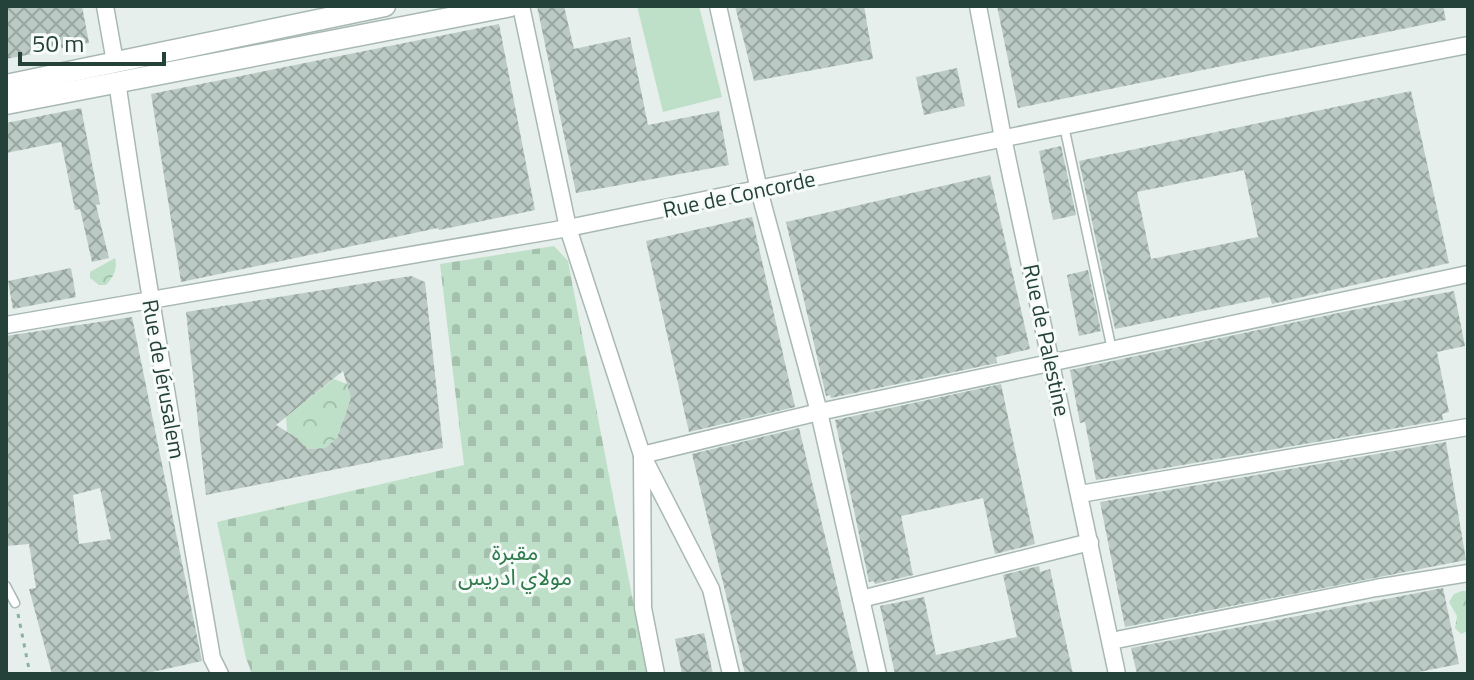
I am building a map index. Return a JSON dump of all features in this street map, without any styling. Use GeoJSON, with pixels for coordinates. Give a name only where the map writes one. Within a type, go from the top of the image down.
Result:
{"type":"FeatureCollection","features":[{"type":"Feature","properties":{"kind":"street","name":"Rue de Jérusalem"},"geometry":{"type":"LineString","coordinates":[[105,6],[211,666],[220,674]]}},
{"type":"Feature","properties":{"kind":"street"},"geometry":{"type":"LineString","coordinates":[[6,104],[116,72],[385,6]]}},
{"type":"Feature","properties":{"kind":"street"},"geometry":{"type":"LineString","coordinates":[[6,85],[116,72],[511,6]]}},
{"type":"Feature","properties":{"kind":"street"},"geometry":{"type":"LineString","coordinates":[[521,6],[568,228],[642,455],[711,589],[731,674]]}},
{"type":"Feature","properties":{"kind":"street"},"geometry":{"type":"LineString","coordinates":[[718,6],[759,190],[819,412],[878,674]]}},
{"type":"Feature","properties":{"kind":"street","name":"Rue de Palestine"},"geometry":{"type":"LineString","coordinates":[[978,6],[1003,138],[1117,674]]}},
{"type":"Feature","properties":{"kind":"street","name":"Rue de Concorde"},"geometry":{"type":"LineString","coordinates":[[6,325],[568,228],[1468,45]]}},
{"type":"Feature","properties":{"kind":"street"},"geometry":{"type":"LineString","coordinates":[[642,455],[819,412],[1468,274]]}},
{"type":"Feature","properties":{"kind":"street"},"geometry":{"type":"LineString","coordinates":[[1080,494],[1468,427]]}},
{"type":"Feature","properties":{"kind":"street"},"geometry":{"type":"LineString","coordinates":[[642,455],[643,608],[656,674]]}},
{"type":"Feature","properties":{"kind":"street"},"geometry":{"type":"LineString","coordinates":[[861,599],[1090,542]]}},
{"type":"Feature","properties":{"kind":"street"},"geometry":{"type":"LineString","coordinates":[[1111,641],[1376,588],[1468,573]]}},
{"type":"Feature","properties":{"kind":"lane"},"geometry":{"type":"LineString","coordinates":[[1064,126],[1112,351]]}},
{"type":"Feature","properties":{"kind":"lane"},"geometry":{"type":"LineString","coordinates":[[6,586],[15,603]]}},
{"type":"Feature","properties":{"kind":"path"},"geometry":{"type":"LineString","coordinates":[[15,603],[30,674]]}},
{"type":"Feature","properties":{"kind":"green space"},"geometry":{"type":"Polygon","coordinates":[[[637,6],[699,6],[722,97],[663,112],[637,6]]]}},
{"type":"Feature","properties":{"kind":"green space","name":"مقبرة مولاي ادريس"},"geometry":{"type":"Polygon","coordinates":[[[554,246],[568,261],[647,674],[252,674],[217,522],[464,465],[440,264],[554,246]]]}},
{"type":"Feature","properties":{"kind":"green space"},"geometry":{"type":"Polygon","coordinates":[[[115,258],[114,273],[106,285],[99,285],[90,278],[90,272],[115,258]]]}},
{"type":"Feature","properties":{"kind":"green space"},"geometry":{"type":"Polygon","coordinates":[[[334,379],[347,384],[351,398],[337,438],[325,448],[308,449],[287,431],[286,417],[334,379]]]}},
{"type":"Feature","properties":{"kind":"green space"},"geometry":{"type":"Polygon","coordinates":[[[1468,591],[1468,631],[1461,634],[1455,628],[1457,616],[1449,602],[1454,594],[1468,591]]]}},
{"type":"Feature","properties":{"kind":"building"},"geometry":{"type":"Polygon","coordinates":[[[6,6],[82,6],[89,43],[6,59],[6,6]]]}},
{"type":"Feature","properties":{"kind":"building"},"geometry":{"type":"Polygon","coordinates":[[[537,6],[564,6],[574,49],[630,37],[648,125],[719,111],[729,165],[576,193],[537,6]]]}},
{"type":"Feature","properties":{"kind":"building"},"geometry":{"type":"Polygon","coordinates":[[[735,6],[864,6],[873,59],[754,81],[735,6]]]}},
{"type":"Feature","properties":{"kind":"building"},"geometry":{"type":"Polygon","coordinates":[[[997,6],[1443,6],[1446,20],[1018,108],[997,6]]]}},
{"type":"Feature","properties":{"kind":"building"},"geometry":{"type":"Polygon","coordinates":[[[499,24],[535,210],[181,282],[151,94],[499,24]]]}},
{"type":"Feature","properties":{"kind":"building"},"geometry":{"type":"Polygon","coordinates":[[[957,68],[965,106],[924,115],[916,77],[957,68]]]}},
{"type":"Feature","properties":{"kind":"building"},"geometry":{"type":"Polygon","coordinates":[[[1411,91],[1449,263],[1272,304],[1270,297],[1115,329],[1079,161],[1411,91]],[[1244,170],[1137,192],[1151,259],[1258,237],[1244,170]]]}},
{"type":"Feature","properties":{"kind":"building"},"geometry":{"type":"Polygon","coordinates":[[[81,108],[100,204],[96,205],[109,258],[92,262],[80,209],[75,210],[61,142],[6,153],[6,123],[81,108]]]}},
{"type":"Feature","properties":{"kind":"building"},"geometry":{"type":"Polygon","coordinates":[[[1061,146],[1076,215],[1053,220],[1039,151],[1061,146]]]}},
{"type":"Feature","properties":{"kind":"building"},"geometry":{"type":"Polygon","coordinates":[[[990,175],[1030,349],[996,357],[997,363],[831,398],[830,395],[826,396],[786,222],[990,175]]]}},
{"type":"Feature","properties":{"kind":"building"},"geometry":{"type":"Polygon","coordinates":[[[752,217],[795,407],[689,432],[646,241],[752,217]]]}},
{"type":"Feature","properties":{"kind":"building"},"geometry":{"type":"Polygon","coordinates":[[[71,268],[76,297],[13,309],[8,281],[71,268]]]}},
{"type":"Feature","properties":{"kind":"building"},"geometry":{"type":"Polygon","coordinates":[[[1088,270],[1101,331],[1079,336],[1067,275],[1088,270]]]}},
{"type":"Feature","properties":{"kind":"building"},"geometry":{"type":"Polygon","coordinates":[[[411,276],[425,282],[443,448],[206,495],[186,312],[411,276]],[[343,371],[276,425],[308,449],[325,448],[337,438],[351,398],[343,371]]]}},
{"type":"Feature","properties":{"kind":"building"},"geometry":{"type":"Polygon","coordinates":[[[1454,291],[1465,346],[1437,352],[1449,412],[1442,414],[1443,420],[1096,480],[1085,422],[1080,423],[1070,370],[1454,291]]]}},
{"type":"Feature","properties":{"kind":"building"},"geometry":{"type":"Polygon","coordinates":[[[132,317],[202,661],[143,674],[52,674],[29,589],[36,588],[29,544],[6,546],[6,336],[132,317]],[[100,488],[73,495],[79,544],[111,539],[100,488]]]}},
{"type":"Feature","properties":{"kind":"building"},"geometry":{"type":"Polygon","coordinates":[[[1001,384],[1035,544],[995,554],[983,498],[901,516],[913,575],[875,584],[874,581],[869,582],[835,420],[1001,384]]]}},
{"type":"Feature","properties":{"kind":"building"},"geometry":{"type":"Polygon","coordinates":[[[799,428],[858,674],[745,674],[692,454],[799,428]]]}},
{"type":"Feature","properties":{"kind":"building"},"geometry":{"type":"Polygon","coordinates":[[[1446,442],[1466,560],[1125,627],[1100,502],[1446,442]]]}},
{"type":"Feature","properties":{"kind":"building"},"geometry":{"type":"Polygon","coordinates":[[[1039,566],[1040,572],[1050,569],[1073,674],[895,674],[880,606],[924,597],[936,655],[1017,637],[1003,575],[1039,566]]]}},
{"type":"Feature","properties":{"kind":"building"},"geometry":{"type":"Polygon","coordinates":[[[1443,588],[1459,664],[1409,674],[1137,674],[1131,648],[1443,588]]]}},
{"type":"Feature","properties":{"kind":"building"},"geometry":{"type":"Polygon","coordinates":[[[704,633],[713,674],[682,674],[675,639],[704,633]]]}}]}
